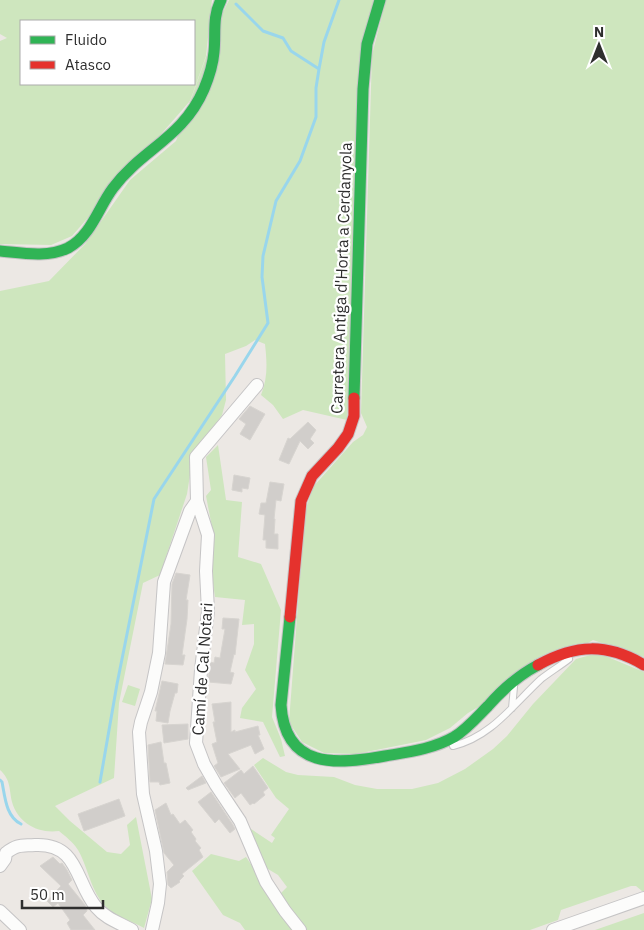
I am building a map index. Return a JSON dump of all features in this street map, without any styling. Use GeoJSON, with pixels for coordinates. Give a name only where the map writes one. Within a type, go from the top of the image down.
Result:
{"type":"FeatureCollection","features":[{"type":"Feature","properties":{"kind":"street"},"geometry":{"type":"LineString","coordinates":[[0,251],[52,253],[74,244],[85,234],[106,199],[121,179],[176,132],[186,121],[200,99],[208,76],[214,51],[214,13],[221,0]]}},
{"type":"Feature","properties":{"kind":"street","name":"Carretera Antiga d'Horta a Cerdanyola"},"geometry":{"type":"LineString","coordinates":[[380,0],[367,44],[363,89],[354,416],[345,440],[314,473],[308,482],[301,501],[281,714],[285,730],[293,744],[308,754],[333,762],[360,761],[413,752],[436,745],[457,735],[506,687],[525,672],[549,658],[578,649],[601,648],[616,650],[644,665]]}},
{"type":"Feature","properties":{"kind":"street","name":"Camí de Cal Notari"},"geometry":{"type":"LineString","coordinates":[[257,385],[196,457],[197,501],[208,535],[206,571],[208,611],[201,670],[196,743],[204,764],[240,821],[266,882],[300,930]]}},
{"type":"Feature","properties":{"kind":"street","name":"Camí de Cal Notari"},"geometry":{"type":"LineString","coordinates":[[152,930],[160,884],[156,851],[144,800],[140,768],[140,722],[151,692],[159,653],[164,582],[190,511],[197,501]]}},
{"type":"Feature","properties":{"kind":"street"},"geometry":{"type":"LineString","coordinates":[[0,866],[5,859],[3,849],[15,846],[47,845],[58,850],[74,863],[96,907],[108,918],[132,930]]}},
{"type":"Feature","properties":{"kind":"street"},"geometry":{"type":"LineString","coordinates":[[553,930],[644,898]]}},
{"type":"Feature","properties":{"kind":"street"},"geometry":{"type":"LineString","coordinates":[[0,911],[20,930]]}},
{"type":"Feature","properties":{"kind":"lane"},"geometry":{"type":"LineString","coordinates":[[436,745],[451,746],[466,742],[490,729],[542,679],[568,660],[578,649]]}},
{"type":"Feature","properties":{"kind":"lane"},"geometry":{"type":"LineString","coordinates":[[512,708],[512,696],[516,681],[525,672]]}},
{"type":"Feature","properties":{"kind":"green space"},"geometry":{"type":"Polygon","coordinates":[[[0,0],[212,0],[206,56],[190,101],[72,236],[51,245],[0,244],[0,41],[7,38],[0,34],[0,0]]]}},
{"type":"Feature","properties":{"kind":"green space"},"geometry":{"type":"Polygon","coordinates":[[[229,0],[374,0],[347,420],[303,410],[283,419],[273,405],[261,395],[266,370],[265,344],[255,340],[246,346],[225,354],[226,400],[222,415],[193,456],[187,494],[160,575],[143,583],[119,703],[114,778],[55,806],[107,852],[121,854],[130,845],[127,825],[136,817],[152,899],[144,928],[115,914],[101,901],[93,887],[78,850],[69,839],[59,831],[36,829],[19,816],[12,802],[8,781],[0,770],[0,291],[49,281],[85,244],[130,180],[176,141],[220,18],[229,0]]]}},
{"type":"Feature","properties":{"kind":"green space"},"geometry":{"type":"Polygon","coordinates":[[[386,0],[644,0],[644,657],[593,640],[468,713],[450,728],[426,740],[356,754],[324,753],[302,742],[289,722],[305,512],[313,487],[353,442],[363,435],[367,427],[361,413],[372,55],[386,0]]]}},
{"type":"Feature","properties":{"kind":"green space"},"geometry":{"type":"Polygon","coordinates":[[[218,445],[226,500],[242,502],[238,557],[261,564],[281,610],[272,717],[281,739],[285,756],[280,757],[263,722],[240,718],[242,708],[256,689],[245,670],[254,644],[254,624],[242,625],[245,600],[215,597],[211,569],[212,527],[206,496],[211,490],[206,457],[218,445]]]}},
{"type":"Feature","properties":{"kind":"green space"},"geometry":{"type":"Polygon","coordinates":[[[598,653],[644,672],[644,891],[636,886],[631,886],[561,910],[558,920],[530,930],[306,930],[280,894],[287,887],[278,875],[263,866],[245,825],[272,843],[275,838],[271,835],[289,809],[276,798],[254,765],[263,758],[286,772],[298,775],[334,777],[355,785],[377,789],[412,789],[438,783],[465,769],[493,749],[576,659],[598,653]]]}},
{"type":"Feature","properties":{"kind":"green space"},"geometry":{"type":"Polygon","coordinates":[[[128,685],[140,689],[135,706],[122,702],[128,685]]]}},
{"type":"Feature","properties":{"kind":"green space"},"geometry":{"type":"Polygon","coordinates":[[[211,854],[239,861],[246,857],[296,930],[245,930],[240,923],[223,915],[192,871],[211,854]]]}},
{"type":"Feature","properties":{"kind":"green space"},"geometry":{"type":"Polygon","coordinates":[[[644,913],[644,930],[595,930],[644,913]]]}},
{"type":"Feature","properties":{"kind":"building"},"geometry":{"type":"Polygon","coordinates":[[[250,406],[265,414],[250,440],[240,434],[246,424],[239,419],[250,406]]]}},
{"type":"Feature","properties":{"kind":"building"},"geometry":{"type":"Polygon","coordinates":[[[308,422],[316,430],[310,439],[314,443],[308,449],[300,441],[289,464],[279,460],[288,438],[290,439],[308,422]]]}},
{"type":"Feature","properties":{"kind":"building"},"geometry":{"type":"Polygon","coordinates":[[[234,475],[250,478],[248,489],[242,488],[242,492],[232,490],[234,475]]]}},
{"type":"Feature","properties":{"kind":"building"},"geometry":{"type":"Polygon","coordinates":[[[270,482],[284,484],[281,501],[276,500],[274,519],[274,534],[278,534],[278,549],[266,548],[266,540],[263,540],[265,515],[259,514],[261,503],[266,503],[270,482]]]}},
{"type":"Feature","properties":{"kind":"building"},"geometry":{"type":"Polygon","coordinates":[[[176,573],[190,575],[186,600],[188,600],[182,655],[185,655],[183,665],[165,664],[171,624],[172,584],[176,573]]]}},
{"type":"Feature","properties":{"kind":"building"},"geometry":{"type":"Polygon","coordinates":[[[223,618],[239,619],[235,655],[230,672],[234,673],[231,684],[208,682],[210,662],[214,663],[215,657],[220,658],[225,629],[222,629],[223,618]]]}},
{"type":"Feature","properties":{"kind":"building"},"geometry":{"type":"Polygon","coordinates":[[[162,681],[178,684],[168,723],[156,721],[157,711],[155,711],[162,681]]]}},
{"type":"Feature","properties":{"kind":"building"},"geometry":{"type":"Polygon","coordinates":[[[231,702],[231,732],[258,726],[260,735],[258,735],[264,749],[255,754],[251,745],[228,754],[240,769],[221,777],[214,766],[218,763],[212,744],[217,742],[212,704],[231,702]]]}},
{"type":"Feature","properties":{"kind":"building"},"geometry":{"type":"Polygon","coordinates":[[[188,724],[188,739],[164,743],[162,725],[188,724]]]}},
{"type":"Feature","properties":{"kind":"building"},"geometry":{"type":"Polygon","coordinates":[[[161,742],[164,763],[166,763],[170,783],[160,785],[159,782],[150,782],[148,745],[161,742]]]}},
{"type":"Feature","properties":{"kind":"building"},"geometry":{"type":"Polygon","coordinates":[[[253,766],[268,788],[263,792],[265,795],[250,805],[241,793],[235,798],[224,783],[241,770],[244,774],[253,766]]]}},
{"type":"Feature","properties":{"kind":"building"},"geometry":{"type":"Polygon","coordinates":[[[202,776],[206,783],[188,790],[186,788],[202,776]]]}},
{"type":"Feature","properties":{"kind":"building"},"geometry":{"type":"Polygon","coordinates":[[[211,792],[235,829],[230,833],[219,819],[215,823],[198,802],[211,792]]]}},
{"type":"Feature","properties":{"kind":"building"},"geometry":{"type":"Polygon","coordinates":[[[119,799],[125,816],[84,831],[78,814],[119,799]]]}},
{"type":"Feature","properties":{"kind":"building"},"geometry":{"type":"Polygon","coordinates":[[[166,803],[171,815],[173,814],[180,824],[185,820],[193,830],[191,832],[201,848],[199,850],[203,857],[182,874],[184,876],[180,882],[171,888],[168,885],[167,872],[174,865],[164,853],[155,810],[166,803]]]}},
{"type":"Feature","properties":{"kind":"building"},"geometry":{"type":"Polygon","coordinates":[[[53,857],[60,864],[62,863],[67,870],[72,880],[68,884],[85,905],[87,911],[83,915],[95,930],[71,930],[67,923],[70,920],[58,903],[53,907],[47,901],[61,886],[40,866],[53,857]]]}},
{"type":"Feature","properties":{"kind":"waterway"},"geometry":{"type":"LineString","coordinates":[[100,782],[117,684],[154,499],[268,323],[262,277],[263,256],[276,201],[300,161],[316,117],[316,88],[324,42],[339,0]]}},
{"type":"Feature","properties":{"kind":"waterway"},"geometry":{"type":"LineString","coordinates":[[236,4],[263,31],[283,38],[291,51],[319,69]]}},
{"type":"Feature","properties":{"kind":"waterway"},"geometry":{"type":"LineString","coordinates":[[0,780],[9,812],[21,824]]}},
{"type":"Feature","properties":{"kind":"traffic: fast"},"geometry":{"type":"LineString","coordinates":[[0,251],[34,254],[52,253],[68,248],[83,236],[113,188],[124,175],[174,132],[195,106],[204,89],[212,66],[215,19],[221,0]]}},
{"type":"Feature","properties":{"kind":"traffic: fast"},"geometry":{"type":"LineString","coordinates":[[354,398],[363,89],[367,44],[380,0]]}},
{"type":"Feature","properties":{"kind":"traffic: fast"},"geometry":{"type":"LineString","coordinates":[[290,617],[281,705],[285,726],[292,741],[303,752],[316,758],[332,761],[367,759],[420,750],[446,741],[468,727],[511,683],[538,665]]}},
{"type":"Feature","properties":{"kind":"traffic: jam"},"geometry":{"type":"LineString","coordinates":[[290,617],[301,501],[312,476],[338,448],[348,434],[354,416],[354,398]]}},
{"type":"Feature","properties":{"kind":"traffic: jam"},"geometry":{"type":"LineString","coordinates":[[538,665],[565,653],[591,649],[617,653],[644,665]]}}]}
